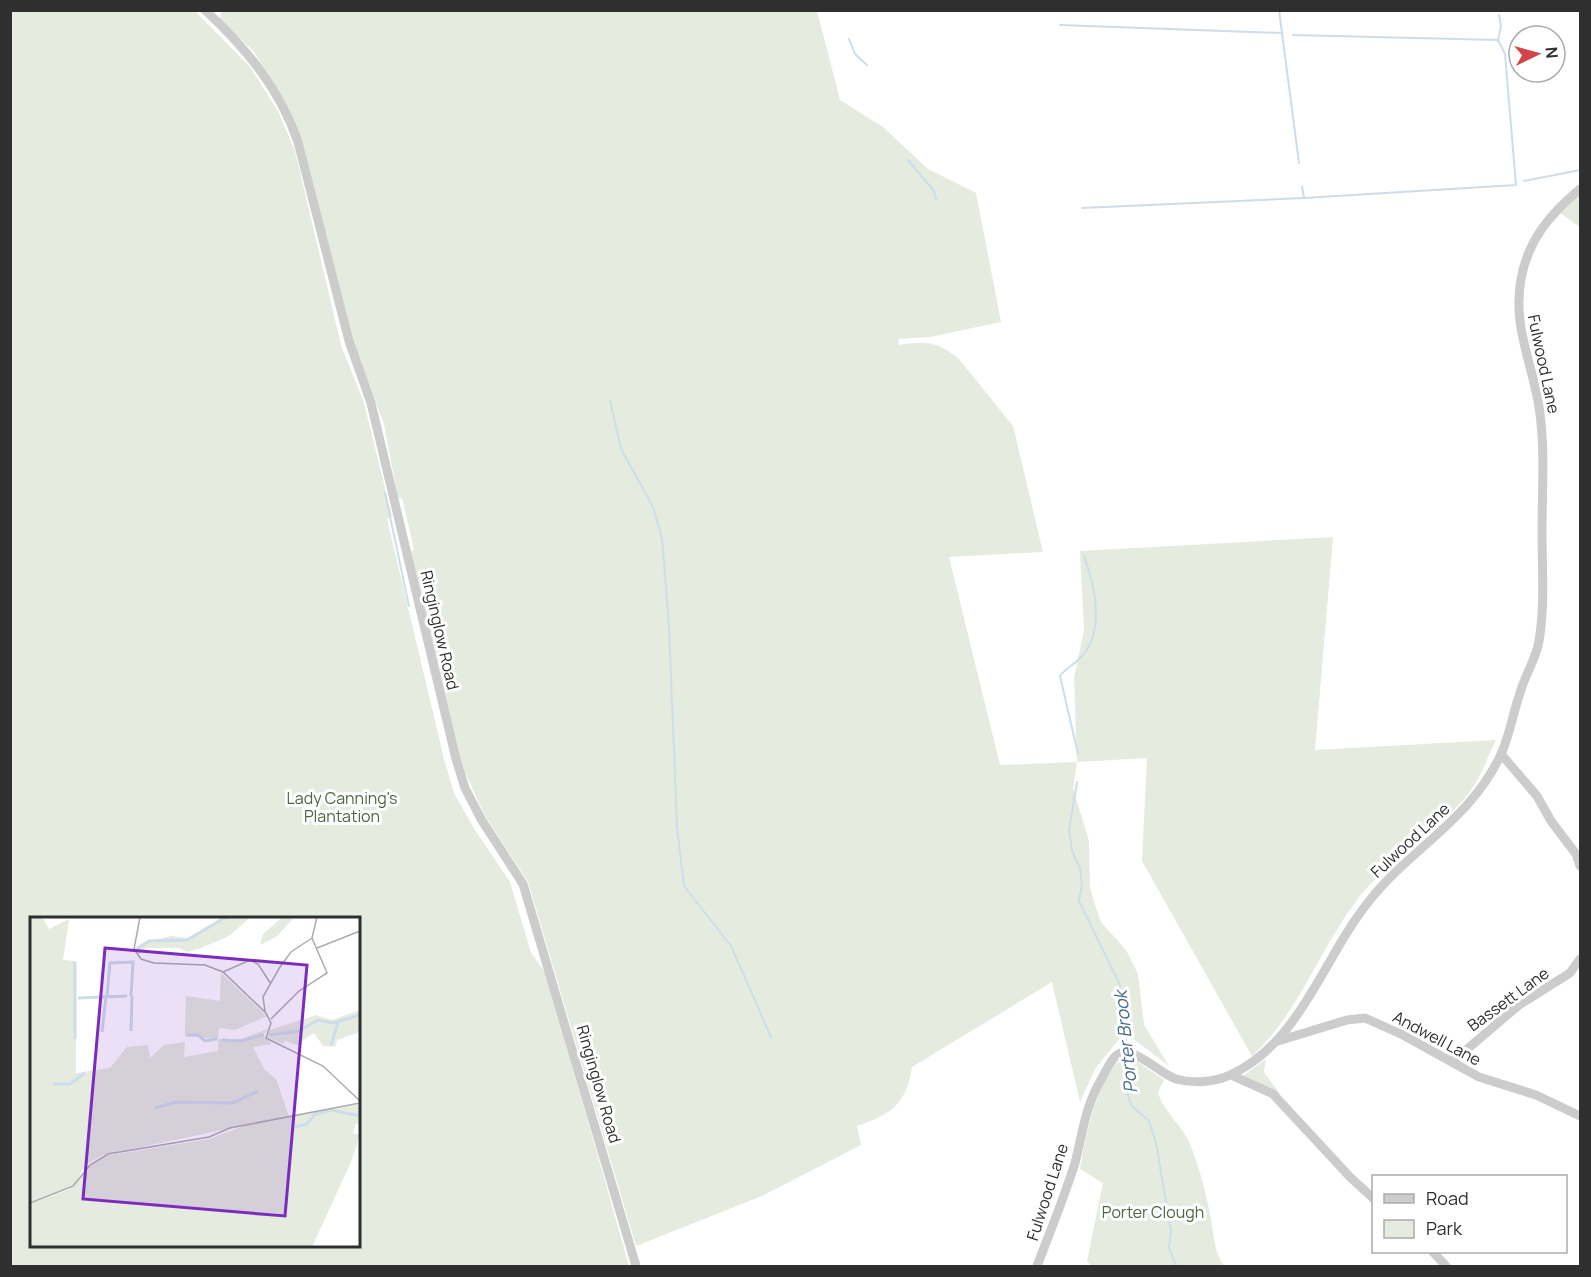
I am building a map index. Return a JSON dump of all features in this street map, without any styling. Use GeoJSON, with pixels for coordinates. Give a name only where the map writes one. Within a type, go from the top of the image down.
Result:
{"type":"FeatureCollection","features":[{"type":"Feature","properties":{"kind":"street","name":"Ringinglow Road"},"geometry":{"type":"LineString","coordinates":[[205,10],[234,38],[261,70],[278,97],[296,137],[349,341],[371,403],[456,759],[465,788],[481,819],[524,884],[636,1266]]}},
{"type":"Feature","properties":{"kind":"street","name":"Fulwood Lane"},"geometry":{"type":"LineString","coordinates":[[1037,1266],[1076,1159],[1090,1098],[1114,1058],[1120,1052],[1131,1052],[1155,1069],[1181,1080],[1208,1081],[1231,1075],[1278,1041],[1358,915],[1394,872],[1461,814],[1486,781],[1501,754],[1520,693],[1537,650],[1542,599],[1541,422],[1536,387],[1519,325],[1519,290],[1525,260],[1534,239],[1551,217],[1581,189]]}},
{"type":"Feature","properties":{"kind":"street"},"geometry":{"type":"LineString","coordinates":[[1501,754],[1537,796],[1581,866]]}},
{"type":"Feature","properties":{"kind":"street","name":"Bassett Lane"},"geometry":{"type":"LineString","coordinates":[[1452,1062],[1519,1005],[1570,973],[1581,958]]}},
{"type":"Feature","properties":{"kind":"street","name":"Andwell Lane"},"geometry":{"type":"LineString","coordinates":[[1278,1041],[1356,1017],[1403,1035],[1479,1077],[1536,1095],[1581,1116]]}},
{"type":"Feature","properties":{"kind":"street"},"geometry":{"type":"LineString","coordinates":[[1231,1075],[1239,1081],[1261,1087],[1273,1094],[1293,1119],[1372,1197]]}},
{"type":"Feature","properties":{"kind":"street"},"geometry":{"type":"LineString","coordinates":[[1435,1253],[1446,1266]]}},
{"type":"Feature","properties":{"kind":"green space"},"geometry":{"type":"Polygon","coordinates":[[[221,10],[817,11],[840,100],[883,127],[928,169],[976,193],[1001,322],[930,337],[898,339],[899,345],[931,344],[951,353],[959,359],[1013,426],[1043,552],[949,557],[1000,765],[1077,762],[1073,788],[1089,841],[1090,887],[1094,902],[1101,922],[1126,950],[1138,974],[1144,1025],[1169,1066],[1135,1040],[1120,1038],[1095,1069],[1080,1102],[1052,982],[912,1067],[906,1090],[895,1106],[879,1117],[857,1126],[861,1145],[762,1196],[636,1246],[528,882],[484,814],[460,761],[411,552],[414,549],[402,498],[398,498],[384,424],[355,348],[302,141],[285,102],[254,52],[220,19],[221,10]]]}},
{"type":"Feature","properties":{"kind":"green space","name":"Lady Canning's Plantation"},"geometry":{"type":"Polygon","coordinates":[[[11,11],[195,11],[250,67],[278,111],[295,151],[341,345],[364,403],[392,516],[387,519],[454,793],[475,830],[510,882],[531,953],[546,973],[629,1266],[11,1266],[11,11]]]}},
{"type":"Feature","properties":{"kind":"green space"},"geometry":{"type":"Polygon","coordinates":[[[1580,194],[1580,227],[1560,213],[1580,194]]]}},
{"type":"Feature","properties":{"kind":"green space"},"geometry":{"type":"Polygon","coordinates":[[[1333,537],[1315,750],[1496,740],[1478,778],[1458,806],[1381,873],[1354,904],[1295,1003],[1268,1040],[1252,1056],[1142,861],[1147,758],[1077,762],[1074,678],[1084,630],[1080,551],[1333,537]]]}},
{"type":"Feature","properties":{"kind":"green space","name":"Porter Clough"},"geometry":{"type":"Polygon","coordinates":[[[1122,1058],[1132,1058],[1164,1080],[1158,1092],[1160,1099],[1186,1135],[1193,1151],[1206,1196],[1216,1248],[1224,1266],[1091,1266],[1087,1261],[1103,1183],[1080,1169],[1098,1095],[1122,1058]]]}},
{"type":"Feature","properties":{"kind":"green space"},"geometry":{"type":"Polygon","coordinates":[[[1266,1059],[1264,1072],[1280,1094],[1240,1078],[1266,1059]]]}},
{"type":"Feature","properties":{"kind":"waterway"},"geometry":{"type":"LineString","coordinates":[[1279,10],[1299,163]]}},
{"type":"Feature","properties":{"kind":"waterway"},"geometry":{"type":"LineString","coordinates":[[1498,40],[1501,26],[1499,15]]}},
{"type":"Feature","properties":{"kind":"waterway"},"geometry":{"type":"LineString","coordinates":[[1060,25],[1282,33]]}},
{"type":"Feature","properties":{"kind":"waterway"},"geometry":{"type":"LineString","coordinates":[[1293,35],[1498,40],[1505,54],[1516,185],[1304,198],[1302,186]]}},
{"type":"Feature","properties":{"kind":"waterway","name":"Porter Brook"},"geometry":{"type":"LineString","coordinates":[[849,39],[855,54],[867,65]]}},
{"type":"Feature","properties":{"kind":"waterway","name":"Porter Brook"},"geometry":{"type":"LineString","coordinates":[[908,160],[934,191],[936,200]]}},
{"type":"Feature","properties":{"kind":"waterway"},"geometry":{"type":"LineString","coordinates":[[1524,181],[1580,170]]}},
{"type":"Feature","properties":{"kind":"waterway"},"geometry":{"type":"LineString","coordinates":[[1082,208],[1304,198]]}},
{"type":"Feature","properties":{"kind":"waterway"},"geometry":{"type":"LineString","coordinates":[[610,400],[621,449],[653,507],[662,538],[669,626],[677,827],[684,886],[731,946],[771,1037]]}},
{"type":"Feature","properties":{"kind":"waterway"},"geometry":{"type":"LineString","coordinates":[[385,493],[409,606]]}},
{"type":"Feature","properties":{"kind":"waterway","name":"Porter Brook"},"geometry":{"type":"LineString","coordinates":[[1078,754],[1060,676],[1088,648],[1096,623],[1092,581],[1084,556]]}},
{"type":"Feature","properties":{"kind":"waterway","name":"Porter Brook"},"geometry":{"type":"LineString","coordinates":[[1077,782],[1069,830],[1072,851],[1080,868],[1082,884],[1079,901],[1120,985],[1127,1051]]}},
{"type":"Feature","properties":{"kind":"waterway","name":"Porter Brook"},"geometry":{"type":"LineString","coordinates":[[1126,1057],[1128,1096],[1132,1106],[1149,1121],[1156,1143],[1171,1231],[1169,1248],[1176,1266]]}}]}
